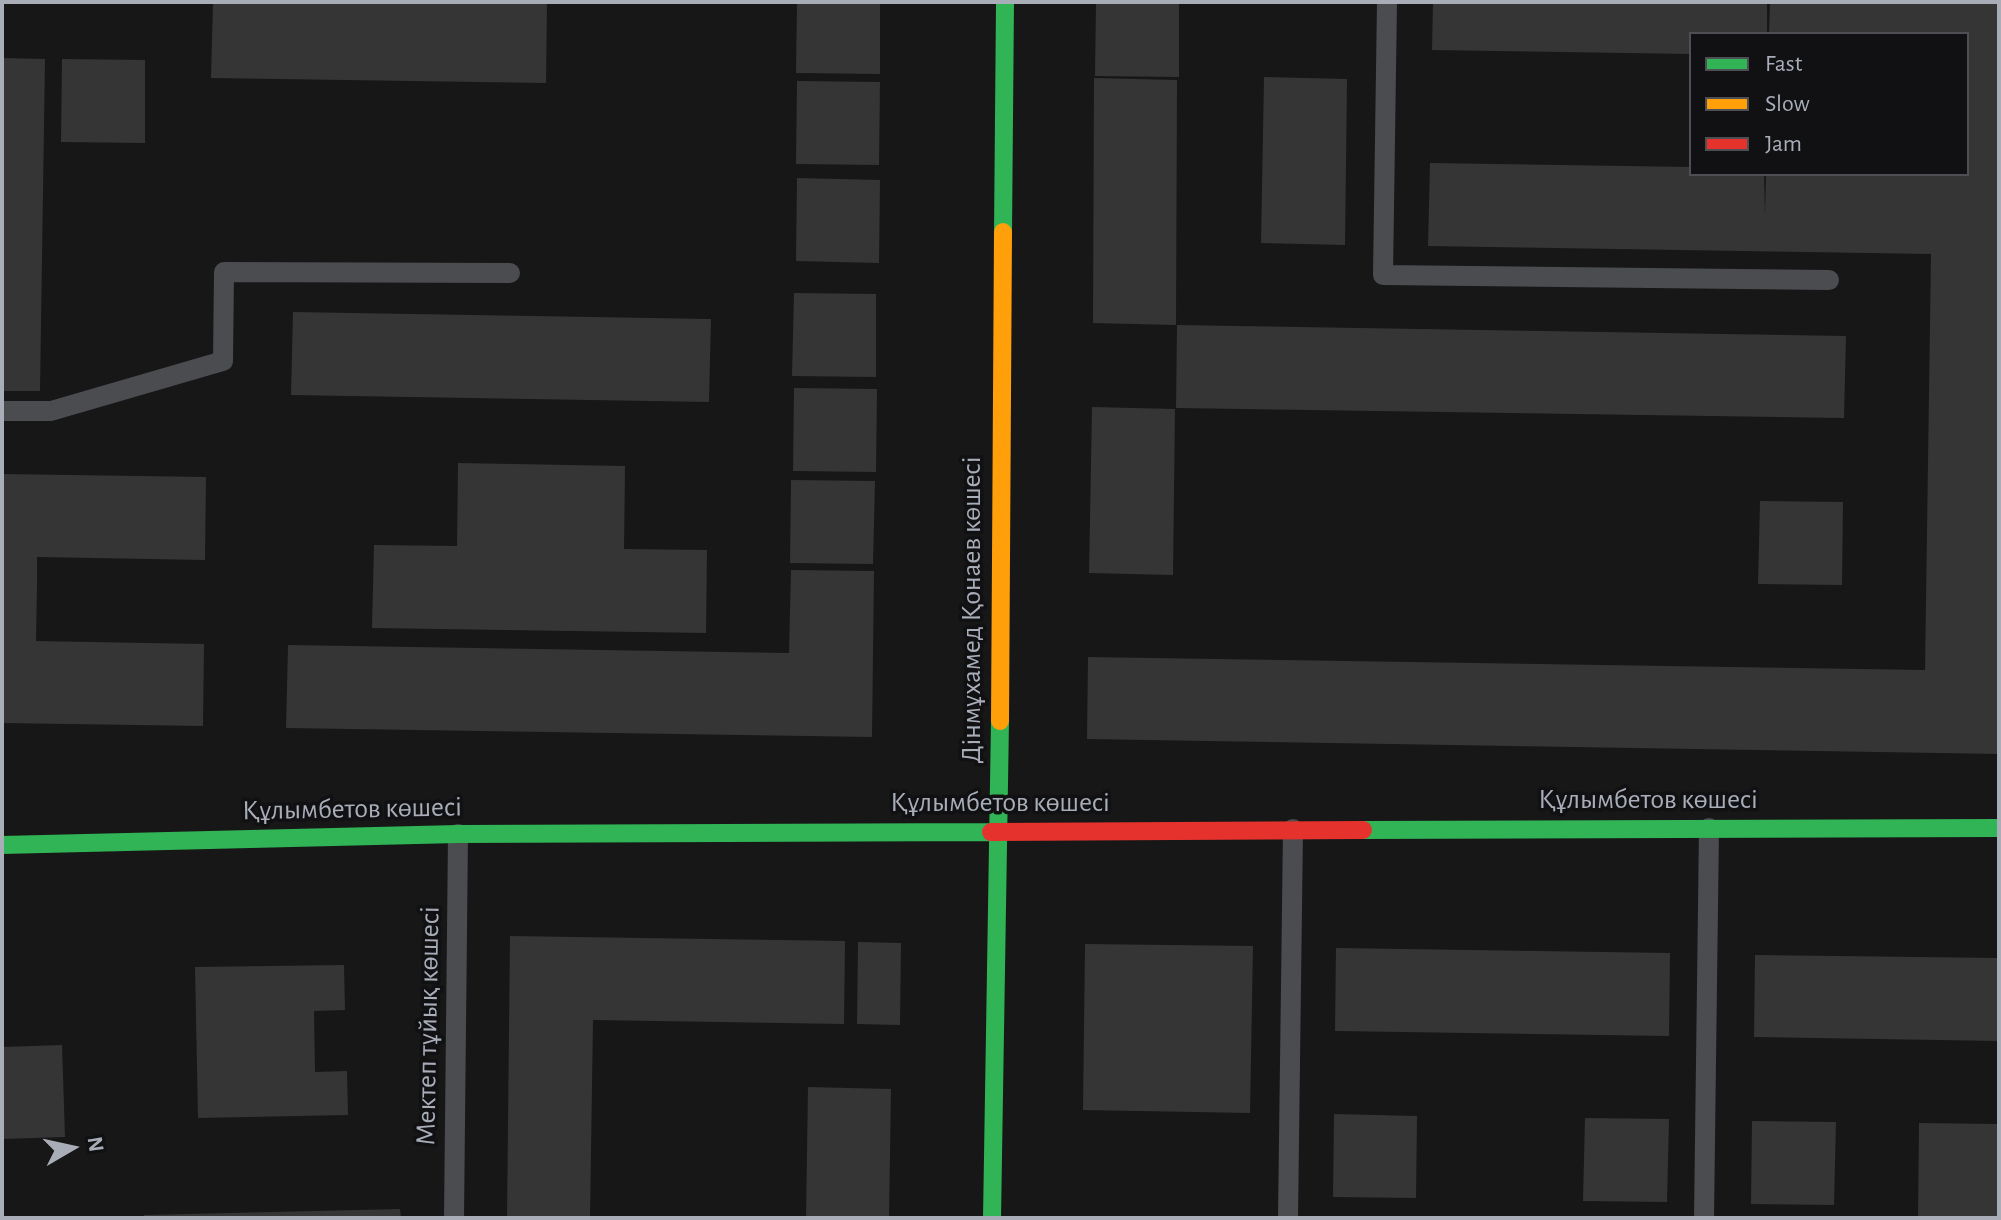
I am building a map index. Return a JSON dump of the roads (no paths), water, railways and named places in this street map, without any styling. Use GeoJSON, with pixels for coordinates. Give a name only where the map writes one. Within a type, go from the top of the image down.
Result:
{"type":"FeatureCollection","features":[{"type":"Feature","properties":{"kind":"street","name":"Дінмұхамед Қонаев көшесі"},"geometry":{"type":"LineString","coordinates":[[992,1218],[999,830],[1005,2]]}},
{"type":"Feature","properties":{"kind":"street","name":"Құлымбетов көшесі"},"geometry":{"type":"LineString","coordinates":[[2,845],[458,834],[1999,828]]}},
{"type":"Feature","properties":{"kind":"lane"},"geometry":{"type":"LineString","coordinates":[[1387,2],[1383,275],[1829,280]]}},
{"type":"Feature","properties":{"kind":"lane"},"geometry":{"type":"LineString","coordinates":[[2,411],[51,411],[223,361],[224,272],[510,273]]}},
{"type":"Feature","properties":{"kind":"lane"},"geometry":{"type":"LineString","coordinates":[[1704,1218],[1709,828]]}},
{"type":"Feature","properties":{"kind":"lane"},"geometry":{"type":"LineString","coordinates":[[1288,1218],[1293,829]]}},
{"type":"Feature","properties":{"kind":"lane","name":"Мектеп тұйық көшесі"},"geometry":{"type":"LineString","coordinates":[[454,1218],[458,834]]}}]}
